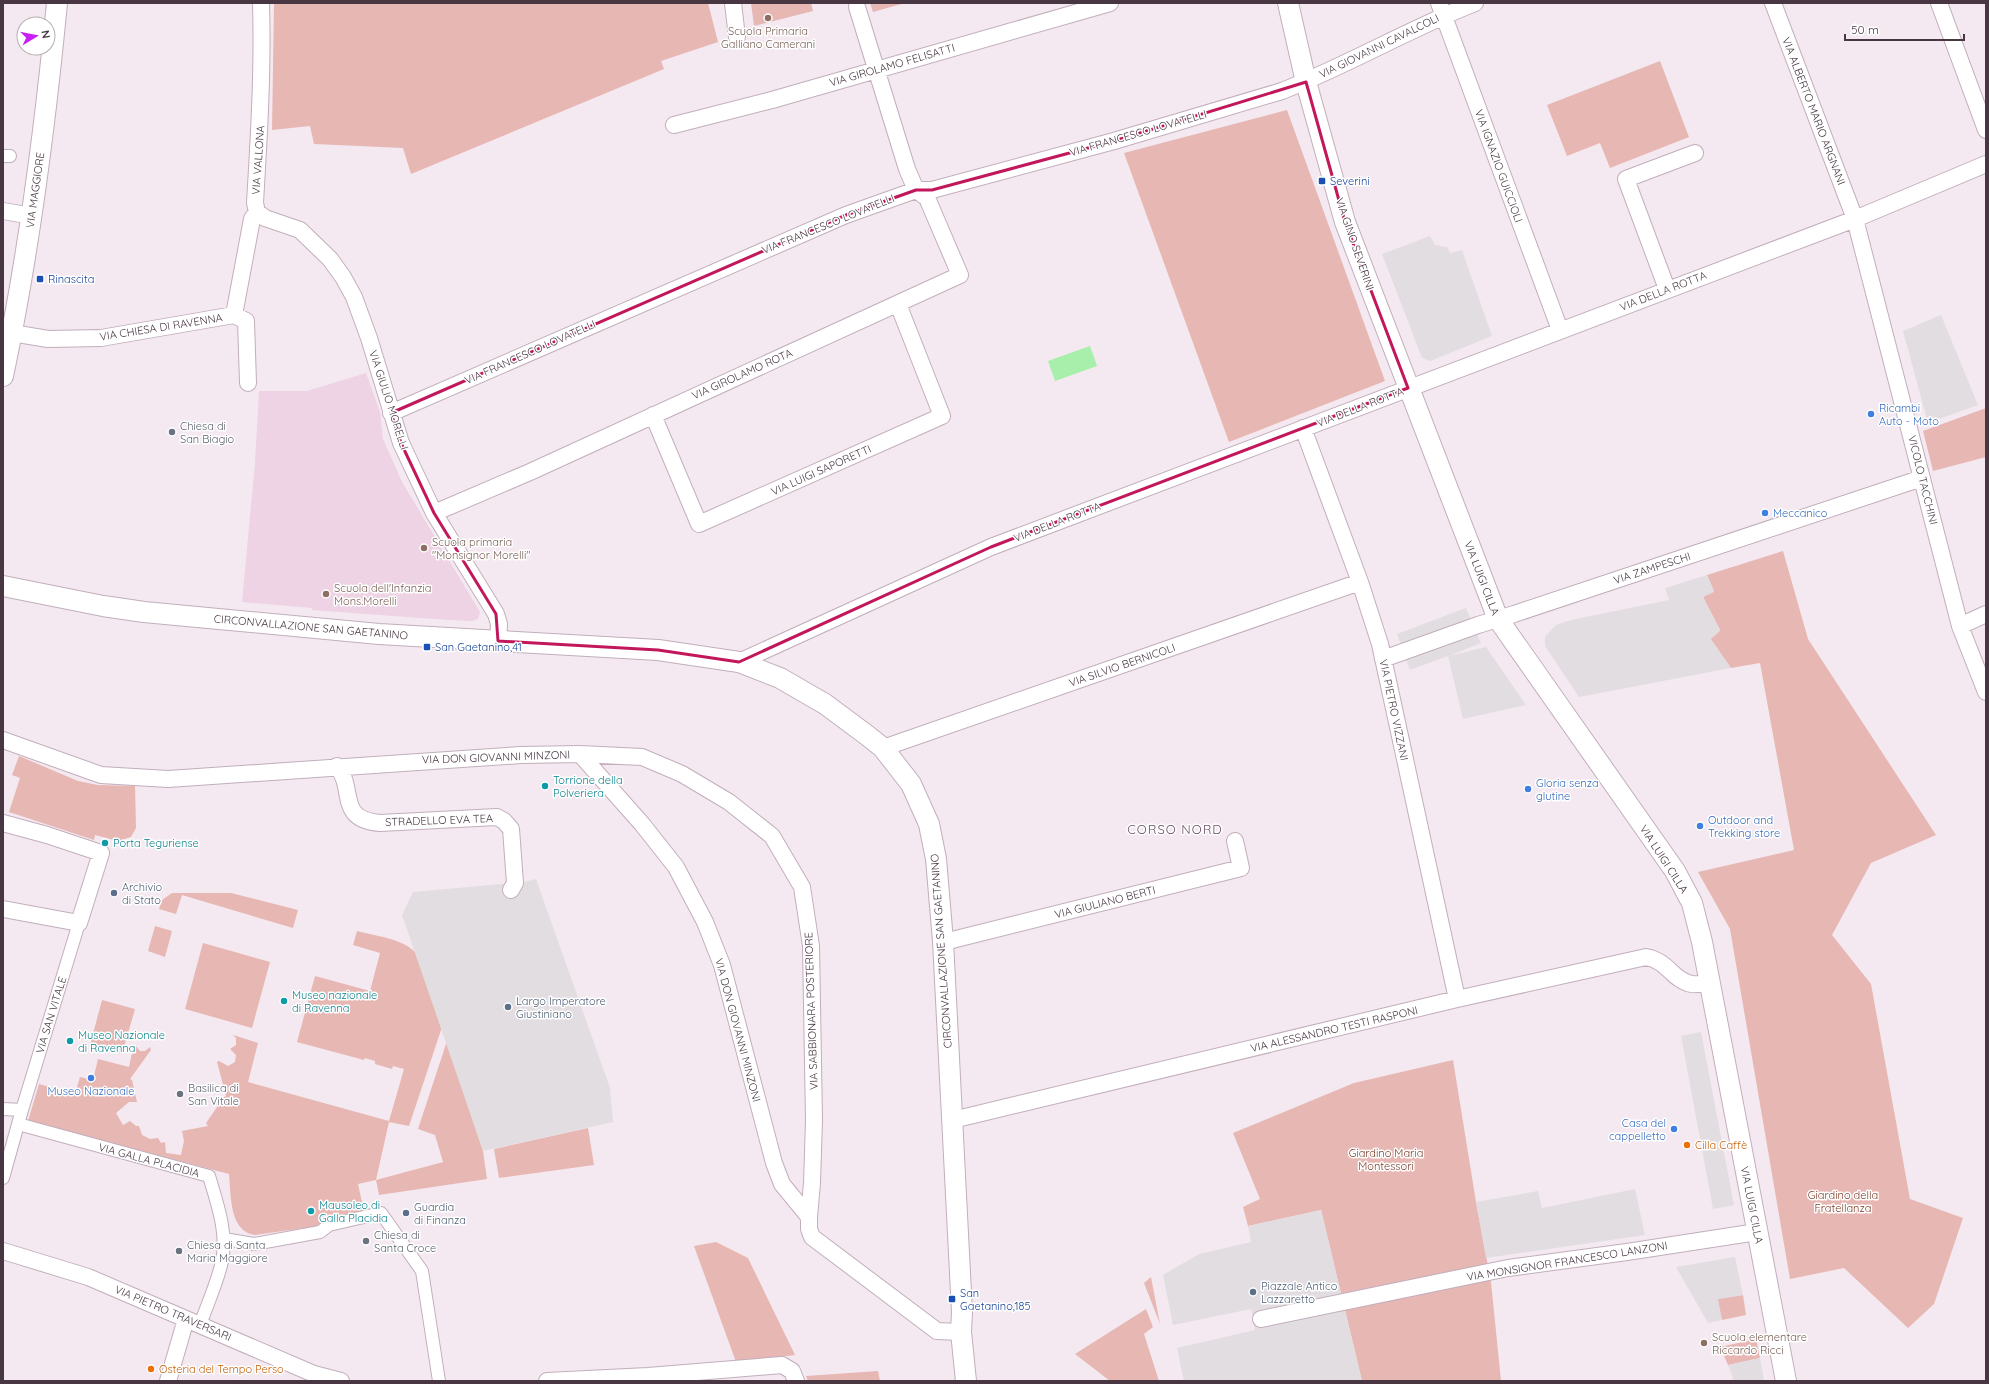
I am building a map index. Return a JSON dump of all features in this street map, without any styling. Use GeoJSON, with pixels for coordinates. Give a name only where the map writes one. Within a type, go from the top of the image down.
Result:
{"type":"FeatureCollection","features":[{"type":"Feature","properties":{"kind":"street","name":"VIA MAGGIORE"},"geometry":{"type":"LineString","coordinates":[[3,376],[26,257],[32,216],[48,92],[57,3]]}},
{"type":"Feature","properties":{"kind":"street","name":"VIA VALLONA"},"geometry":{"type":"LineString","coordinates":[[234,315],[252,219],[257,212],[255,204],[261,108],[261,3]]}},
{"type":"Feature","properties":{"kind":"street"},"geometry":{"type":"LineString","coordinates":[[733,3],[737,37]]}},
{"type":"Feature","properties":{"kind":"street","name":"VIA GIROLAMO FELISATTI"},"geometry":{"type":"LineString","coordinates":[[674,125],[772,100],[875,69],[1110,3]]}},
{"type":"Feature","properties":{"kind":"street","name":"VIA GINO SEVERINI"},"geometry":{"type":"LineString","coordinates":[[1288,3],[1306,82],[1345,222],[1408,388]]}},
{"type":"Feature","properties":{"kind":"street","name":"VIA GIOVANNI CAVALCOLI"},"geometry":{"type":"LineString","coordinates":[[1306,82],[1442,9],[1475,3]]}},
{"type":"Feature","properties":{"kind":"street","name":"VIA ALBERTO MARIO ARGNANI"},"geometry":{"type":"LineString","coordinates":[[1773,3],[1855,219]]}},
{"type":"Feature","properties":{"kind":"street"},"geometry":{"type":"LineString","coordinates":[[1939,3],[1986,130]]}},
{"type":"Feature","properties":{"kind":"street"},"geometry":{"type":"LineString","coordinates":[[857,7],[907,169],[916,190]]}},
{"type":"Feature","properties":{"kind":"street","name":"VIA IGNAZIO GUICCIOLI"},"geometry":{"type":"LineString","coordinates":[[1442,9],[1560,330]]}},
{"type":"Feature","properties":{"kind":"street","name":"VIA FRANCESCO LOVATELLI"},"geometry":{"type":"LineString","coordinates":[[391,413],[846,215],[916,190],[932,190],[1114,141],[1282,92],[1306,82]]}},
{"type":"Feature","properties":{"kind":"street"},"geometry":{"type":"LineString","coordinates":[[1667,289],[1626,179],[1696,153]]}},
{"type":"Feature","properties":{"kind":"street","name":"VIA DELLA ROTTA"},"geometry":{"type":"LineString","coordinates":[[739,662],[991,546],[1855,219],[1986,164]]}},
{"type":"Feature","properties":{"kind":"street","name":"VIA GIROLAMO ROTA"},"geometry":{"type":"LineString","coordinates":[[434,513],[530,472],[960,275],[927,198],[916,190]]}},
{"type":"Feature","properties":{"kind":"street"},"geometry":{"type":"LineString","coordinates":[[3,211],[32,216]]}},
{"type":"Feature","properties":{"kind":"street","name":"VIA GIULIO MORELLI"},"geometry":{"type":"LineString","coordinates":[[257,212],[264,218],[300,230],[330,260],[343,277],[354,298],[370,338],[401,443],[434,513],[496,614],[499,624],[498,641]]}},
{"type":"Feature","properties":{"kind":"street","name":"VICOLO TACCHINI"},"geometry":{"type":"LineString","coordinates":[[1855,219],[1960,626],[1986,692]]}},
{"type":"Feature","properties":{"kind":"street","name":"VIA LUIGI SAPORETTI"},"geometry":{"type":"LineString","coordinates":[[653,415],[699,524],[942,416],[898,304]]}},
{"type":"Feature","properties":{"kind":"street","name":"VIA CHIESA DI RAVENNA"},"geometry":{"type":"LineString","coordinates":[[12,333],[48,339],[101,338],[234,315],[246,321],[248,383]]}},
{"type":"Feature","properties":{"kind":"street","name":"VIA LUIGI CILLA"},"geometry":{"type":"LineString","coordinates":[[1408,388],[1498,619],[1675,872],[1692,903],[1710,983],[1786,1381]]}},
{"type":"Feature","properties":{"kind":"street","name":"VIA PIETRO VIZZANI"},"geometry":{"type":"LineString","coordinates":[[1303,428],[1360,582],[1383,659],[1457,999]]}},
{"type":"Feature","properties":{"kind":"street","name":"VIA ZAMPESCHI"},"geometry":{"type":"LineString","coordinates":[[1383,659],[1498,619],[1922,478]]}},
{"type":"Feature","properties":{"kind":"street","name":"VIA SILVIO BERNICOLI"},"geometry":{"type":"LineString","coordinates":[[883,748],[1360,582]]}},
{"type":"Feature","properties":{"kind":"street","name":"CIRCONVALLAZIONE SAN GAETANINO"},"geometry":{"type":"LineString","coordinates":[[3,586],[102,606],[144,612],[341,631],[658,650],[739,662],[780,678],[825,704],[883,748],[911,784],[929,824],[936,859],[952,1116],[962,1312],[961,1332],[966,1381]]}},
{"type":"Feature","properties":{"kind":"street"},"geometry":{"type":"LineString","coordinates":[[1960,626],[1986,614]]}},
{"type":"Feature","properties":{"kind":"street","name":"VIA DON GIOVANNI MINZONI"},"geometry":{"type":"LineString","coordinates":[[3,740],[101,775],[168,779],[337,766],[521,755],[580,754],[642,824],[676,867],[706,922],[722,965],[774,1163],[782,1184],[809,1217],[810,1233],[818,1242],[937,1331],[961,1332]]}},
{"type":"Feature","properties":{"kind":"street","name":"VIA SABBIONARA POSTERIORE"},"geometry":{"type":"LineString","coordinates":[[580,754],[642,757],[682,774],[729,802],[772,836],[802,887],[811,954],[814,1120],[812,1183],[809,1217]]}},
{"type":"Feature","properties":{"kind":"street","name":"STRADELLO EVA TEA"},"geometry":{"type":"LineString","coordinates":[[337,766],[344,774],[348,800],[352,810],[360,819],[366,822],[380,823],[497,817],[504,821],[511,829],[514,882],[511,890]]}},
{"type":"Feature","properties":{"kind":"street","name":"VIA SAN VITALE"},"geometry":{"type":"LineString","coordinates":[[3,823],[47,835],[101,853],[22,1110],[3,1178]]}},
{"type":"Feature","properties":{"kind":"street","name":"VIA GIULIANO BERTI"},"geometry":{"type":"LineString","coordinates":[[942,941],[952,940],[1242,868],[1236,841]]}},
{"type":"Feature","properties":{"kind":"street"},"geometry":{"type":"LineString","coordinates":[[3,908],[79,923]]}},
{"type":"Feature","properties":{"kind":"street","name":"VIA ALESSANDRO TESTI RASPONI"},"geometry":{"type":"LineString","coordinates":[[952,1116],[961,1118],[1457,999],[1646,957],[1657,959],[1681,980],[1689,984],[1710,983]]}},
{"type":"Feature","properties":{"kind":"street"},"geometry":{"type":"LineString","coordinates":[[3,1109],[22,1110]]}},
{"type":"Feature","properties":{"kind":"street","name":"VIA GALLA PLACIDIA"},"geometry":{"type":"LineString","coordinates":[[18,1124],[209,1176],[218,1206],[224,1239]]}},
{"type":"Feature","properties":{"kind":"street"},"geometry":{"type":"LineString","coordinates":[[168,1381],[193,1322],[222,1261],[224,1239],[254,1244],[320,1232],[329,1226],[382,1213],[422,1271],[439,1381]]}},
{"type":"Feature","properties":{"kind":"street","name":"VIA MONSIGNOR FRANCESCO LANZONI"},"geometry":{"type":"LineString","coordinates":[[1261,1319],[1508,1268],[1757,1232]]}},
{"type":"Feature","properties":{"kind":"street","name":"VIA PIETRO TRAVERSARI"},"geometry":{"type":"LineString","coordinates":[[3,1251],[88,1277],[314,1374],[341,1381]]}},
{"type":"Feature","properties":{"kind":"street"},"geometry":{"type":"LineString","coordinates":[[547,1381],[649,1379],[782,1365],[792,1372],[796,1381]]}},
{"type":"Feature","properties":{"kind":"highlighted area"},"geometry":{"type":"Polygon","coordinates":[[[1306,82],[1345,222],[1408,388],[991,547],[739,662],[658,650],[498,641],[496,614],[434,513],[401,443],[391,413],[846,215],[916,190],[932,190],[1114,141],[1306,82]]]}},
{"type":"Feature","properties":{"kind":"shaded area"},"geometry":{"type":"Polygon","coordinates":[[[1430,236],[1435,245],[1447,247],[1450,253],[1462,250],[1492,336],[1430,361],[1422,358],[1382,254],[1430,236]]]}},
{"type":"Feature","properties":{"kind":"shaded area"},"geometry":{"type":"Polygon","coordinates":[[[1941,315],[1978,405],[1928,423],[1903,331],[1941,315]]]}},
{"type":"Feature","properties":{"kind":"shaded area"},"geometry":{"type":"Polygon","coordinates":[[[1090,346],[1097,366],[1055,381],[1048,361],[1090,346]]]}},
{"type":"Feature","properties":{"kind":"shaded area"},"geometry":{"type":"Polygon","coordinates":[[[366,373],[380,412],[383,439],[402,482],[480,612],[478,619],[472,621],[449,620],[312,610],[312,608],[242,602],[255,463],[259,391],[307,391],[366,373]]]}},
{"type":"Feature","properties":{"kind":"shaded area"},"geometry":{"type":"Polygon","coordinates":[[[1707,575],[1714,592],[1703,597],[1720,631],[1711,639],[1731,668],[1579,697],[1545,646],[1545,637],[1556,625],[1571,620],[1669,600],[1665,588],[1707,575]]]}},
{"type":"Feature","properties":{"kind":"shaded area"},"geometry":{"type":"Polygon","coordinates":[[[1466,608],[1481,643],[1449,656],[1486,647],[1526,705],[1463,719],[1448,656],[1410,670],[1397,634],[1466,608]]]}},
{"type":"Feature","properties":{"kind":"shaded area","name":"Largo Imperatore Giustiniano"},"geometry":{"type":"Polygon","coordinates":[[[536,879],[610,1088],[613,1122],[483,1151],[402,915],[413,892],[524,882],[536,879]]]}},
{"type":"Feature","properties":{"kind":"shaded area"},"geometry":{"type":"Polygon","coordinates":[[[1701,1032],[1734,1205],[1713,1209],[1681,1036],[1701,1032]]]}},
{"type":"Feature","properties":{"kind":"shaded area"},"geometry":{"type":"Polygon","coordinates":[[[1635,1189],[1645,1235],[1486,1258],[1476,1202],[1538,1191],[1542,1208],[1635,1189]]]}},
{"type":"Feature","properties":{"kind":"shaded area","name":"Piazzale Antico Lazzaretto"},"geometry":{"type":"Polygon","coordinates":[[[1321,1210],[1362,1381],[1184,1381],[1177,1348],[1255,1330],[1251,1309],[1173,1325],[1163,1275],[1199,1254],[1251,1242],[1248,1226],[1321,1210]]]}},
{"type":"Feature","properties":{"kind":"shaded area"},"geometry":{"type":"Polygon","coordinates":[[[1735,1257],[1743,1295],[1718,1299],[1722,1320],[1708,1323],[1676,1267],[1735,1257]]]}},
{"type":"Feature","properties":{"kind":"shaded area"},"geometry":{"type":"Polygon","coordinates":[[[1760,1358],[1764,1381],[1734,1381],[1728,1365],[1760,1358]]]}},
{"type":"Feature","properties":{"kind":"green space"},"geometry":{"type":"Polygon","coordinates":[[[274,3],[708,3],[718,42],[661,61],[664,69],[411,174],[403,148],[314,144],[310,126],[272,130],[274,3]]]}},
{"type":"Feature","properties":{"kind":"green space","name":"Scuola Primaria Galliano Camerani"},"geometry":{"type":"Polygon","coordinates":[[[751,3],[811,3],[813,11],[754,26],[751,3]]]}},
{"type":"Feature","properties":{"kind":"green space"},"geometry":{"type":"Polygon","coordinates":[[[870,3],[905,3],[873,12],[870,3]]]}},
{"type":"Feature","properties":{"kind":"green space"},"geometry":{"type":"Polygon","coordinates":[[[1660,61],[1689,137],[1610,168],[1600,143],[1567,156],[1547,105],[1660,61]]]}},
{"type":"Feature","properties":{"kind":"green space"},"geometry":{"type":"Polygon","coordinates":[[[1287,110],[1385,381],[1229,442],[1124,153],[1287,110]]]}},
{"type":"Feature","properties":{"kind":"green space"},"geometry":{"type":"Polygon","coordinates":[[[1986,408],[1986,457],[1933,471],[1923,431],[1986,408]]]}},
{"type":"Feature","properties":{"kind":"green space","name":"Giardino della Fratellanza"},"geometry":{"type":"Polygon","coordinates":[[[1783,551],[1808,639],[1936,835],[1871,863],[1832,935],[1871,984],[1910,1199],[1963,1218],[1934,1304],[1908,1328],[1844,1268],[1790,1279],[1730,929],[1698,872],[1794,850],[1760,663],[1731,668],[1710,639],[1720,630],[1703,597],[1714,591],[1707,575],[1783,551]]]}},
{"type":"Feature","properties":{"kind":"green space"},"geometry":{"type":"Polygon","coordinates":[[[19,756],[78,781],[98,785],[135,786],[136,828],[131,837],[118,841],[95,835],[94,840],[9,812],[20,778],[12,775],[19,756]]]}},
{"type":"Feature","properties":{"kind":"green space"},"geometry":{"type":"Polygon","coordinates":[[[172,893],[231,893],[298,910],[293,928],[182,895],[176,914],[159,909],[162,900],[172,893]]]}},
{"type":"Feature","properties":{"kind":"green space"},"geometry":{"type":"Polygon","coordinates":[[[155,926],[172,931],[165,957],[148,951],[155,926]]]}},
{"type":"Feature","properties":{"kind":"green space"},"geometry":{"type":"Polygon","coordinates":[[[357,931],[395,941],[409,947],[415,952],[442,1027],[409,1126],[389,1122],[376,1180],[358,1184],[364,1211],[323,1220],[318,1226],[255,1235],[246,1232],[240,1227],[236,1220],[231,1201],[229,1174],[28,1121],[39,1084],[75,1094],[80,1077],[93,1080],[98,1059],[129,1067],[134,1044],[140,1051],[145,1051],[150,1047],[151,1050],[130,1079],[132,1080],[137,1102],[129,1102],[116,1113],[123,1125],[130,1121],[136,1126],[139,1126],[142,1135],[150,1139],[158,1138],[161,1143],[165,1142],[166,1153],[181,1155],[184,1141],[182,1131],[208,1126],[206,1123],[226,1096],[217,1062],[219,1061],[228,1066],[235,1062],[236,1055],[230,1049],[236,1045],[236,1038],[233,1035],[258,1043],[248,1082],[389,1121],[404,1069],[393,1066],[392,1069],[375,1064],[375,1061],[365,1058],[364,1060],[297,1042],[315,976],[370,991],[380,953],[353,945],[357,931]]]}},
{"type":"Feature","properties":{"kind":"green space"},"geometry":{"type":"Polygon","coordinates":[[[203,943],[270,962],[252,1028],[185,1009],[203,943]]]}},
{"type":"Feature","properties":{"kind":"green space"},"geometry":{"type":"Polygon","coordinates":[[[102,1000],[135,1009],[122,1054],[90,1045],[102,1000]]]}},
{"type":"Feature","properties":{"kind":"green space"},"geometry":{"type":"Polygon","coordinates":[[[446,1044],[448,1045],[483,1151],[487,1179],[379,1195],[376,1180],[443,1162],[435,1135],[418,1129],[446,1044]]]}},
{"type":"Feature","properties":{"kind":"green space","name":"Giardino Maria Montessori"},"geometry":{"type":"Polygon","coordinates":[[[1453,1060],[1476,1202],[1491,1282],[1501,1381],[1362,1381],[1321,1210],[1248,1226],[1243,1207],[1260,1199],[1233,1133],[1354,1083],[1453,1060]]]}},
{"type":"Feature","properties":{"kind":"green space"},"geometry":{"type":"Polygon","coordinates":[[[588,1128],[594,1165],[499,1178],[494,1149],[588,1128]]]}},
{"type":"Feature","properties":{"kind":"green space"},"geometry":{"type":"Polygon","coordinates":[[[716,1242],[748,1258],[795,1355],[736,1362],[694,1246],[716,1242]]]}},
{"type":"Feature","properties":{"kind":"green space"},"geometry":{"type":"Polygon","coordinates":[[[1151,1277],[1160,1324],[1144,1283],[1151,1277]]]}},
{"type":"Feature","properties":{"kind":"green space"},"geometry":{"type":"Polygon","coordinates":[[[1743,1295],[1746,1315],[1722,1320],[1717,1299],[1743,1295]]]}},
{"type":"Feature","properties":{"kind":"green space"},"geometry":{"type":"Polygon","coordinates":[[[1146,1309],[1153,1327],[1144,1334],[1159,1381],[1110,1381],[1075,1354],[1146,1309]]]}},
{"type":"Feature","properties":{"kind":"green space"},"geometry":{"type":"Polygon","coordinates":[[[1756,1339],[1760,1358],[1728,1365],[1720,1347],[1756,1339]]]}},
{"type":"Feature","properties":{"kind":"green space"},"geometry":{"type":"Polygon","coordinates":[[[878,1371],[880,1381],[808,1381],[806,1376],[878,1371]]]}},
{"type":"Feature","properties":{"kind":"place","name":"Scuola Primaria Galliano Camerani"},"geometry":{"type":"Point","coordinates":[768,18]}},
{"type":"Feature","properties":{"kind":"place","name":"Severini"},"geometry":{"type":"Point","coordinates":[1322,181]}},
{"type":"Feature","properties":{"kind":"place","name":"Rinascita"},"geometry":{"type":"Point","coordinates":[40,279]}},
{"type":"Feature","properties":{"kind":"place","name":"Ricambi Auto - Moto"},"geometry":{"type":"Point","coordinates":[1871,414]}},
{"type":"Feature","properties":{"kind":"place","name":"Chiesa di San Biagio"},"geometry":{"type":"Point","coordinates":[172,432]}},
{"type":"Feature","properties":{"kind":"place","name":"Meccanico"},"geometry":{"type":"Point","coordinates":[1765,513]}},
{"type":"Feature","properties":{"kind":"place","name":"Scuola primaria \"Monsignor Morelli\""},"geometry":{"type":"Point","coordinates":[424,548]}},
{"type":"Feature","properties":{"kind":"place","name":"Scuola dell'Infanzia Mons.Morelli"},"geometry":{"type":"Point","coordinates":[326,594]}},
{"type":"Feature","properties":{"kind":"place","name":"San Gaetanino,41"},"geometry":{"type":"Point","coordinates":[427,647]}},
{"type":"Feature","properties":{"kind":"place","name":"Torrione della Polveriera"},"geometry":{"type":"Point","coordinates":[545,786]}},
{"type":"Feature","properties":{"kind":"place","name":"Gloria senza glutine"},"geometry":{"type":"Point","coordinates":[1528,789]}},
{"type":"Feature","properties":{"kind":"place","name":"Outdoor and Trekking store"},"geometry":{"type":"Point","coordinates":[1700,826]}},
{"type":"Feature","properties":{"kind":"place","name":"Porta Teguriense"},"geometry":{"type":"Point","coordinates":[105,843]}},
{"type":"Feature","properties":{"kind":"place","name":"Archivio di Stato"},"geometry":{"type":"Point","coordinates":[114,893]}},
{"type":"Feature","properties":{"kind":"place","name":"Museo nazionale di Ravenna"},"geometry":{"type":"Point","coordinates":[284,1001]}},
{"type":"Feature","properties":{"kind":"place","name":"Largo Imperatore Giustiniano"},"geometry":{"type":"Point","coordinates":[508,1007]}},
{"type":"Feature","properties":{"kind":"place","name":"Museo Nazionale di Ravenna"},"geometry":{"type":"Point","coordinates":[70,1041]}},
{"type":"Feature","properties":{"kind":"place","name":"Museo Nazionale"},"geometry":{"type":"Point","coordinates":[91,1078]}},
{"type":"Feature","properties":{"kind":"place","name":"Basilica di San Vitale"},"geometry":{"type":"Point","coordinates":[180,1094]}},
{"type":"Feature","properties":{"kind":"place","name":"Casa del cappelletto"},"geometry":{"type":"Point","coordinates":[1674,1129]}},
{"type":"Feature","properties":{"kind":"place","name":"Cilla Caffè"},"geometry":{"type":"Point","coordinates":[1687,1145]}},
{"type":"Feature","properties":{"kind":"place","name":"Mausoleo di Galla Placidia"},"geometry":{"type":"Point","coordinates":[311,1211]}},
{"type":"Feature","properties":{"kind":"place","name":"Guardia di Finanza"},"geometry":{"type":"Point","coordinates":[406,1213]}},
{"type":"Feature","properties":{"kind":"place","name":"Chiesa di Santa Croce"},"geometry":{"type":"Point","coordinates":[366,1241]}},
{"type":"Feature","properties":{"kind":"place","name":"Chiesa di Santa Maria Maggiore"},"geometry":{"type":"Point","coordinates":[179,1251]}},
{"type":"Feature","properties":{"kind":"place","name":"Piazzale Antico Lazzaretto"},"geometry":{"type":"Point","coordinates":[1253,1292]}},
{"type":"Feature","properties":{"kind":"place","name":"San Gaetanino,185"},"geometry":{"type":"Point","coordinates":[952,1299]}},
{"type":"Feature","properties":{"kind":"place","name":"Scuola elementare Riccardo Ricci"},"geometry":{"type":"Point","coordinates":[1704,1343]}},
{"type":"Feature","properties":{"kind":"place","name":"Osteria del Tempo Perso"},"geometry":{"type":"Point","coordinates":[151,1369]}},
{"type":"Feature","properties":{"kind":"district","name":"CORSO NORD"},"geometry":{"type":"Point","coordinates":[1175,829]}}]}
